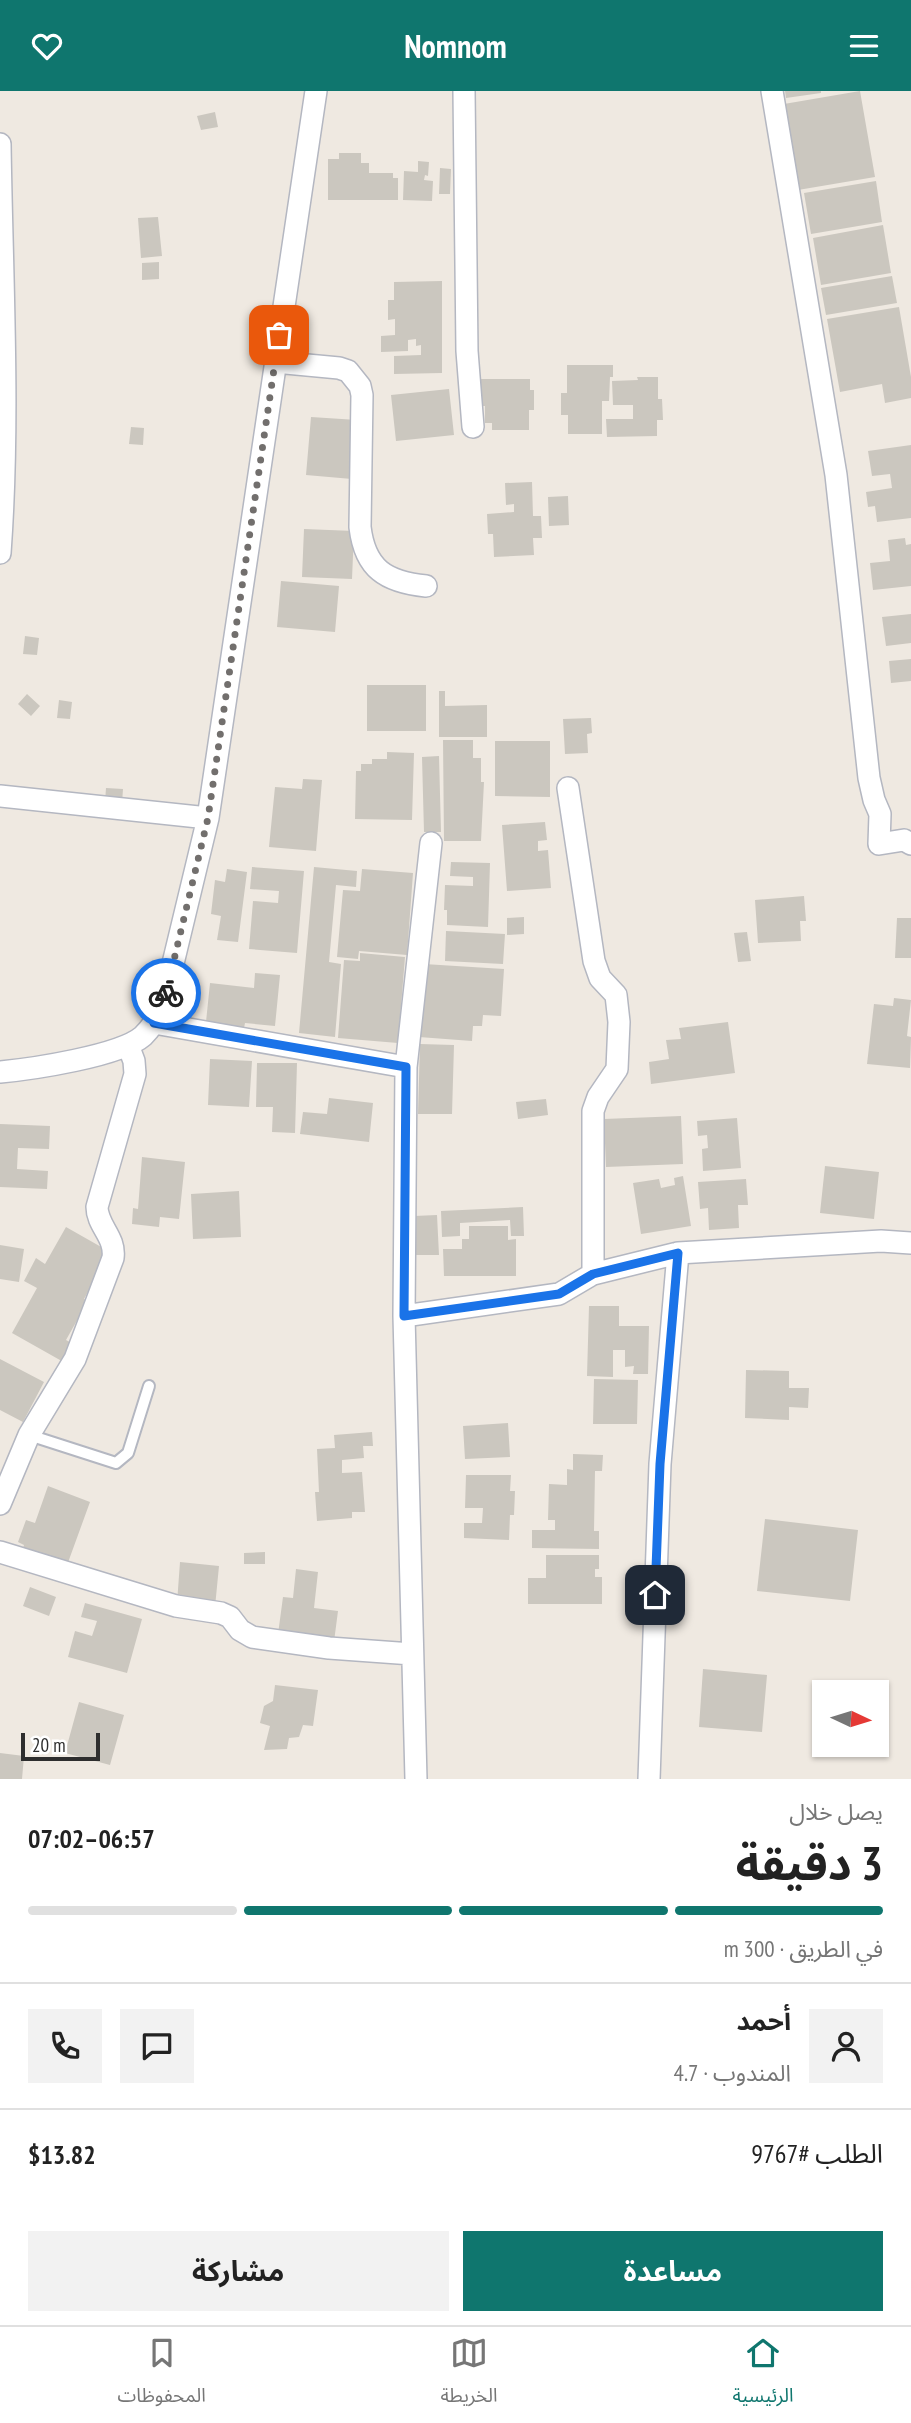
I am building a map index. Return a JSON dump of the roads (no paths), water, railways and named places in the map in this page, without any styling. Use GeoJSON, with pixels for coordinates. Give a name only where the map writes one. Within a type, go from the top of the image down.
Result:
{"type":"FeatureCollection","features":[{"type":"Feature","properties":{"kind":"street"},"geometry":{"type":"LineString","coordinates":[[0,1072],[102,1053],[128,1045],[142,1036],[162,1009],[208,818],[316,91]]}},
{"type":"Feature","properties":{"kind":"street"},"geometry":{"type":"LineString","coordinates":[[464,91],[467,351],[473,427]]}},
{"type":"Feature","properties":{"kind":"street"},"geometry":{"type":"LineString","coordinates":[[772,91],[836,475],[869,778],[880,814],[879,844],[904,841],[911,844]]}},
{"type":"Feature","properties":{"kind":"street"},"geometry":{"type":"LineString","coordinates":[[0,144],[5,417],[0,553]]}},
{"type":"Feature","properties":{"kind":"street"},"geometry":{"type":"LineString","coordinates":[[275,362],[339,368],[355,377],[362,395],[362,543],[377,569],[389,578],[403,584],[426,586]]}},
{"type":"Feature","properties":{"kind":"street"},"geometry":{"type":"LineString","coordinates":[[568,788],[594,961],[600,978],[617,995],[619,1022],[617,1069],[598,1097],[593,1111],[593,1274]]}},
{"type":"Feature","properties":{"kind":"street"},"geometry":{"type":"LineString","coordinates":[[0,796],[208,818]]}},
{"type":"Feature","properties":{"kind":"street"},"geometry":{"type":"LineString","coordinates":[[415,1779],[404,1316],[406,1067],[431,843]]}},
{"type":"Feature","properties":{"kind":"street"},"geometry":{"type":"LineString","coordinates":[[154,1023],[406,1067]]}},
{"type":"Feature","properties":{"kind":"street"},"geometry":{"type":"LineString","coordinates":[[0,1504],[29,1435],[75,1359],[113,1258],[114,1248],[97,1215],[97,1207],[135,1074],[128,1045]]}},
{"type":"Feature","properties":{"kind":"street"},"geometry":{"type":"LineString","coordinates":[[404,1316],[559,1294],[593,1274],[678,1253],[881,1241],[911,1243]]}},
{"type":"Feature","properties":{"kind":"street"},"geometry":{"type":"LineString","coordinates":[[649,1779],[660,1464],[678,1253]]}},
{"type":"Feature","properties":{"kind":"street"},"geometry":{"type":"LineString","coordinates":[[0,1552],[176,1607],[221,1613],[230,1617],[240,1630],[252,1637],[329,1648],[412,1654]]}},
{"type":"Feature","properties":{"kind":"lane"},"geometry":{"type":"LineString","coordinates":[[29,1435],[116,1463],[128,1454],[149,1386]]}}]}
